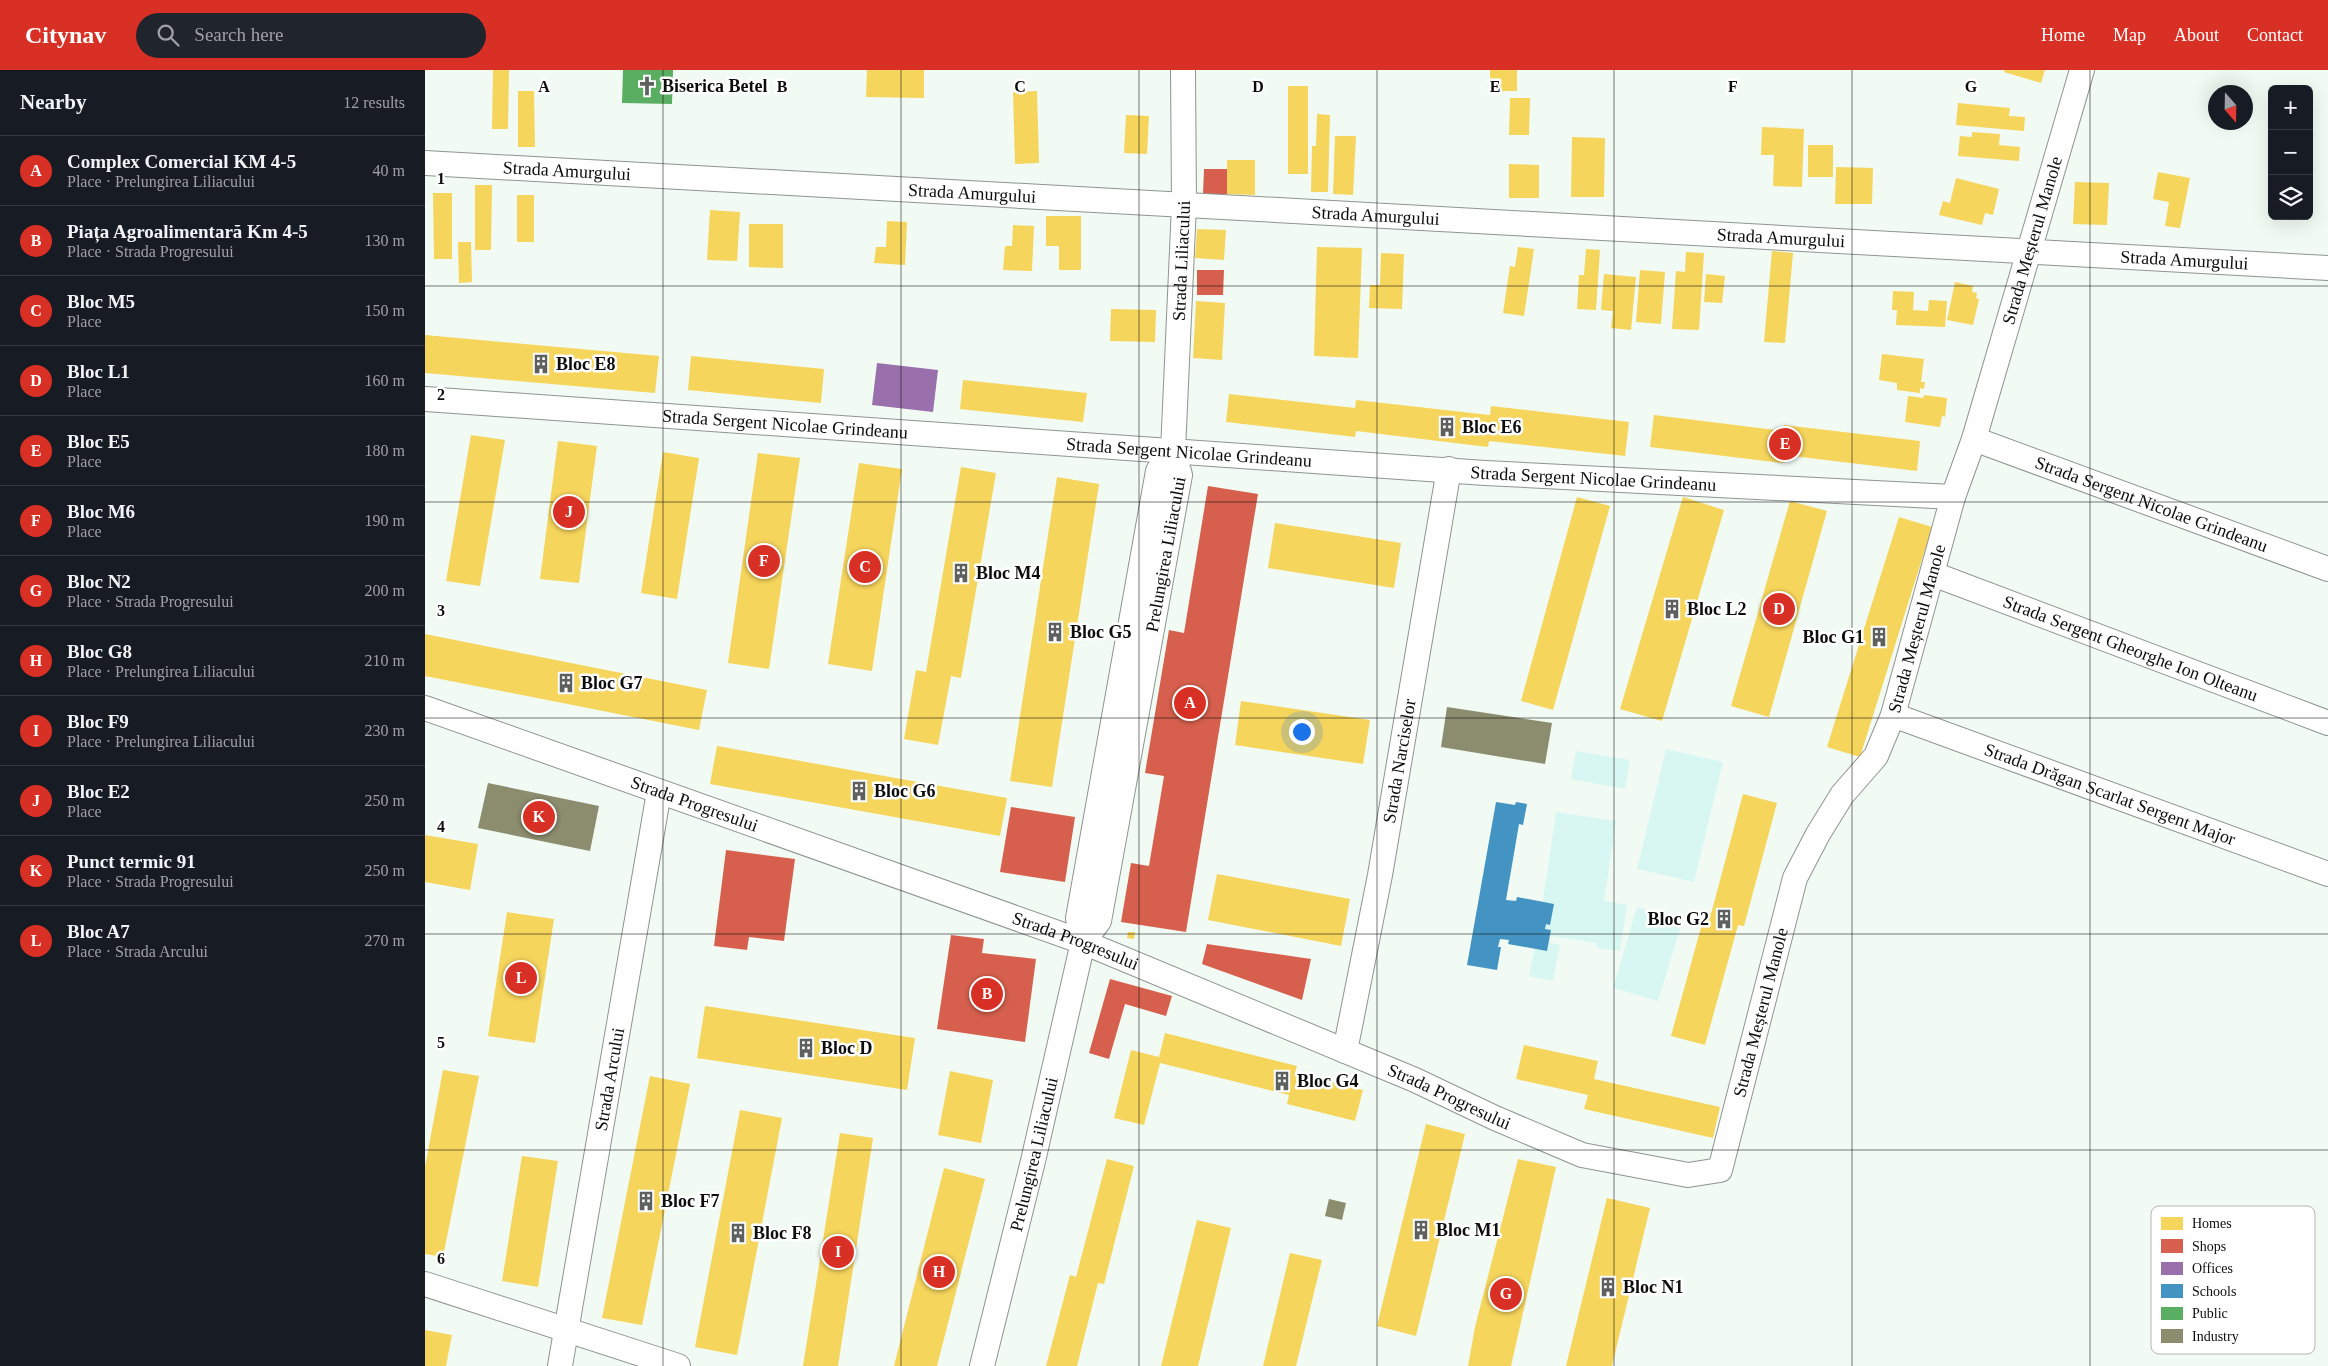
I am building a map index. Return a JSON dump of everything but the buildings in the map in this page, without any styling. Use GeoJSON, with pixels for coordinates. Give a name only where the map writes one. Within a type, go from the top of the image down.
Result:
{"type":"FeatureCollection","features":[{"type":"Feature","properties":{"kind":"street","name":"Strada Liliacului"},"geometry":{"type":"LineString","coordinates":[[1173,451],[1184,205],[1183,70]]}},
{"type":"Feature","properties":{"kind":"street","name":"Strada Meșterul Manole"},"geometry":{"type":"LineString","coordinates":[[1720,1170],[1795,878],[1818,834],[1842,795],[1876,756],[1893,715],[1953,497],[1974,438],[2082,70]]}},
{"type":"Feature","properties":{"kind":"street","name":"Strada Amurgului"},"geometry":{"type":"LineString","coordinates":[[425,163],[2328,268]]}},
{"type":"Feature","properties":{"kind":"street","name":"Strada Sergent Nicolae Grindeanu"},"geometry":{"type":"LineString","coordinates":[[425,400],[1449,469],[1485,473],[1953,497]]}},
{"type":"Feature","properties":{"kind":"street","name":"Strada Sergent Nicolae Grindeanu"},"geometry":{"type":"LineString","coordinates":[[1974,438],[2328,569]]}},
{"type":"Feature","properties":{"kind":"street","name":"Prelungirea Liliacului"},"geometry":{"type":"LineString","coordinates":[[981,1366],[1033,1161],[1083,942],[1078,918],[1143,549],[1158,471],[1173,451]]}},
{"type":"Feature","properties":{"kind":"street","name":"Strada Narciselor"},"geometry":{"type":"LineString","coordinates":[[1345,1051],[1380,875],[1449,469]]}},
{"type":"Feature","properties":{"kind":"street","name":"Strada Sergent Gheorghe Ion Olteanu"},"geometry":{"type":"LineString","coordinates":[[1933,574],[2328,723]]}},
{"type":"Feature","properties":{"kind":"street","name":"Strada Progresului"},"geometry":{"type":"LineString","coordinates":[[425,708],[1083,942],[1183,986],[1345,1051],[1582,1155],[1688,1175],[1720,1170]]}},
{"type":"Feature","properties":{"kind":"street","name":"Strada Drăgan Scarlat Sergent Major"},"geometry":{"type":"LineString","coordinates":[[1893,715],[2328,874]]}},
{"type":"Feature","properties":{"kind":"street","name":"Strada Arcului"},"geometry":{"type":"LineString","coordinates":[[560,1366],[568,1330],[659,792]]}},
{"type":"Feature","properties":{"kind":"street"},"geometry":{"type":"LineString","coordinates":[[425,1284],[678,1366]]}},
{"type":"Feature","properties":{"kind":"shaded area"},"geometry":{"type":"Polygon","coordinates":[[[1666,749],[1723,762],[1694,882],[1637,869],[1666,749]]]}},
{"type":"Feature","properties":{"kind":"shaded area"},"geometry":{"type":"Polygon","coordinates":[[[1576,751],[1630,760],[1625,789],[1571,779],[1576,751]]]}},
{"type":"Feature","properties":{"kind":"shaded area"},"geometry":{"type":"Polygon","coordinates":[[[1556,812],[1616,821],[1604,901],[1627,905],[1620,951],[1597,948],[1597,943],[1538,934],[1556,812]]]}},
{"type":"Feature","properties":{"kind":"shaded area"},"geometry":{"type":"Polygon","coordinates":[[[1637,907],[1683,920],[1658,1001],[1613,988],[1637,907]]]}},
{"type":"Feature","properties":{"kind":"shaded area"},"geometry":{"type":"Polygon","coordinates":[[[1536,940],[1560,945],[1553,981],[1529,976],[1536,940]]]}},
{"type":"Feature","properties":{"kind":"place","name":"Biserica Betel"},"geometry":{"type":"Point","coordinates":[647,86]}},
{"type":"Feature","properties":{"kind":"place","name":"Bloc E8"},"geometry":{"type":"Point","coordinates":[541,364]}},
{"type":"Feature","properties":{"kind":"place","name":"Bloc E6"},"geometry":{"type":"Point","coordinates":[1447,427]}},
{"type":"Feature","properties":{"kind":"place","name":"Bloc E5"},"geometry":{"type":"Point","coordinates":[1785,444]}},
{"type":"Feature","properties":{"kind":"place","name":"Bloc E2"},"geometry":{"type":"Point","coordinates":[569,512]}},
{"type":"Feature","properties":{"kind":"place","name":"Bloc M6"},"geometry":{"type":"Point","coordinates":[764,561]}},
{"type":"Feature","properties":{"kind":"place","name":"Bloc M5"},"geometry":{"type":"Point","coordinates":[865,567]}},
{"type":"Feature","properties":{"kind":"place","name":"Bloc M4"},"geometry":{"type":"Point","coordinates":[961,573]}},
{"type":"Feature","properties":{"kind":"place","name":"Bloc L2"},"geometry":{"type":"Point","coordinates":[1672,609]}},
{"type":"Feature","properties":{"kind":"place","name":"Bloc L1"},"geometry":{"type":"Point","coordinates":[1779,609]}},
{"type":"Feature","properties":{"kind":"place","name":"Bloc G5"},"geometry":{"type":"Point","coordinates":[1055,632]}},
{"type":"Feature","properties":{"kind":"place","name":"Bloc G1"},"geometry":{"type":"Point","coordinates":[1879,637]}},
{"type":"Feature","properties":{"kind":"place","name":"Bloc G7"},"geometry":{"type":"Point","coordinates":[566,683]}},
{"type":"Feature","properties":{"kind":"place","name":"Complex Comercial KM 4-5"},"geometry":{"type":"Point","coordinates":[1190,703]}},
{"type":"Feature","properties":{"kind":"place","name":"Bloc G6"},"geometry":{"type":"Point","coordinates":[859,791]}},
{"type":"Feature","properties":{"kind":"place","name":"Punct termic 91"},"geometry":{"type":"Point","coordinates":[539,817]}},
{"type":"Feature","properties":{"kind":"place","name":"Bloc G2"},"geometry":{"type":"Point","coordinates":[1724,919]}},
{"type":"Feature","properties":{"kind":"place","name":"Bloc A7"},"geometry":{"type":"Point","coordinates":[521,978]}},
{"type":"Feature","properties":{"kind":"place","name":"Piața Agroalimentară Km 4-5"},"geometry":{"type":"Point","coordinates":[987,994]}},
{"type":"Feature","properties":{"kind":"place","name":"Bloc D"},"geometry":{"type":"Point","coordinates":[806,1048]}},
{"type":"Feature","properties":{"kind":"place","name":"Bloc G4"},"geometry":{"type":"Point","coordinates":[1282,1081]}},
{"type":"Feature","properties":{"kind":"place","name":"Bloc F7"},"geometry":{"type":"Point","coordinates":[646,1201]}},
{"type":"Feature","properties":{"kind":"place","name":"Bloc M1"},"geometry":{"type":"Point","coordinates":[1421,1230]}},
{"type":"Feature","properties":{"kind":"place","name":"Bloc F8"},"geometry":{"type":"Point","coordinates":[738,1233]}},
{"type":"Feature","properties":{"kind":"place","name":"Bloc F9"},"geometry":{"type":"Point","coordinates":[838,1252]}},
{"type":"Feature","properties":{"kind":"place","name":"Bloc G8"},"geometry":{"type":"Point","coordinates":[939,1272]}},
{"type":"Feature","properties":{"kind":"place","name":"Bloc N1"},"geometry":{"type":"Point","coordinates":[1608,1287]}},
{"type":"Feature","properties":{"kind":"place","name":"Bloc N2"},"geometry":{"type":"Point","coordinates":[1506,1294]}}]}
